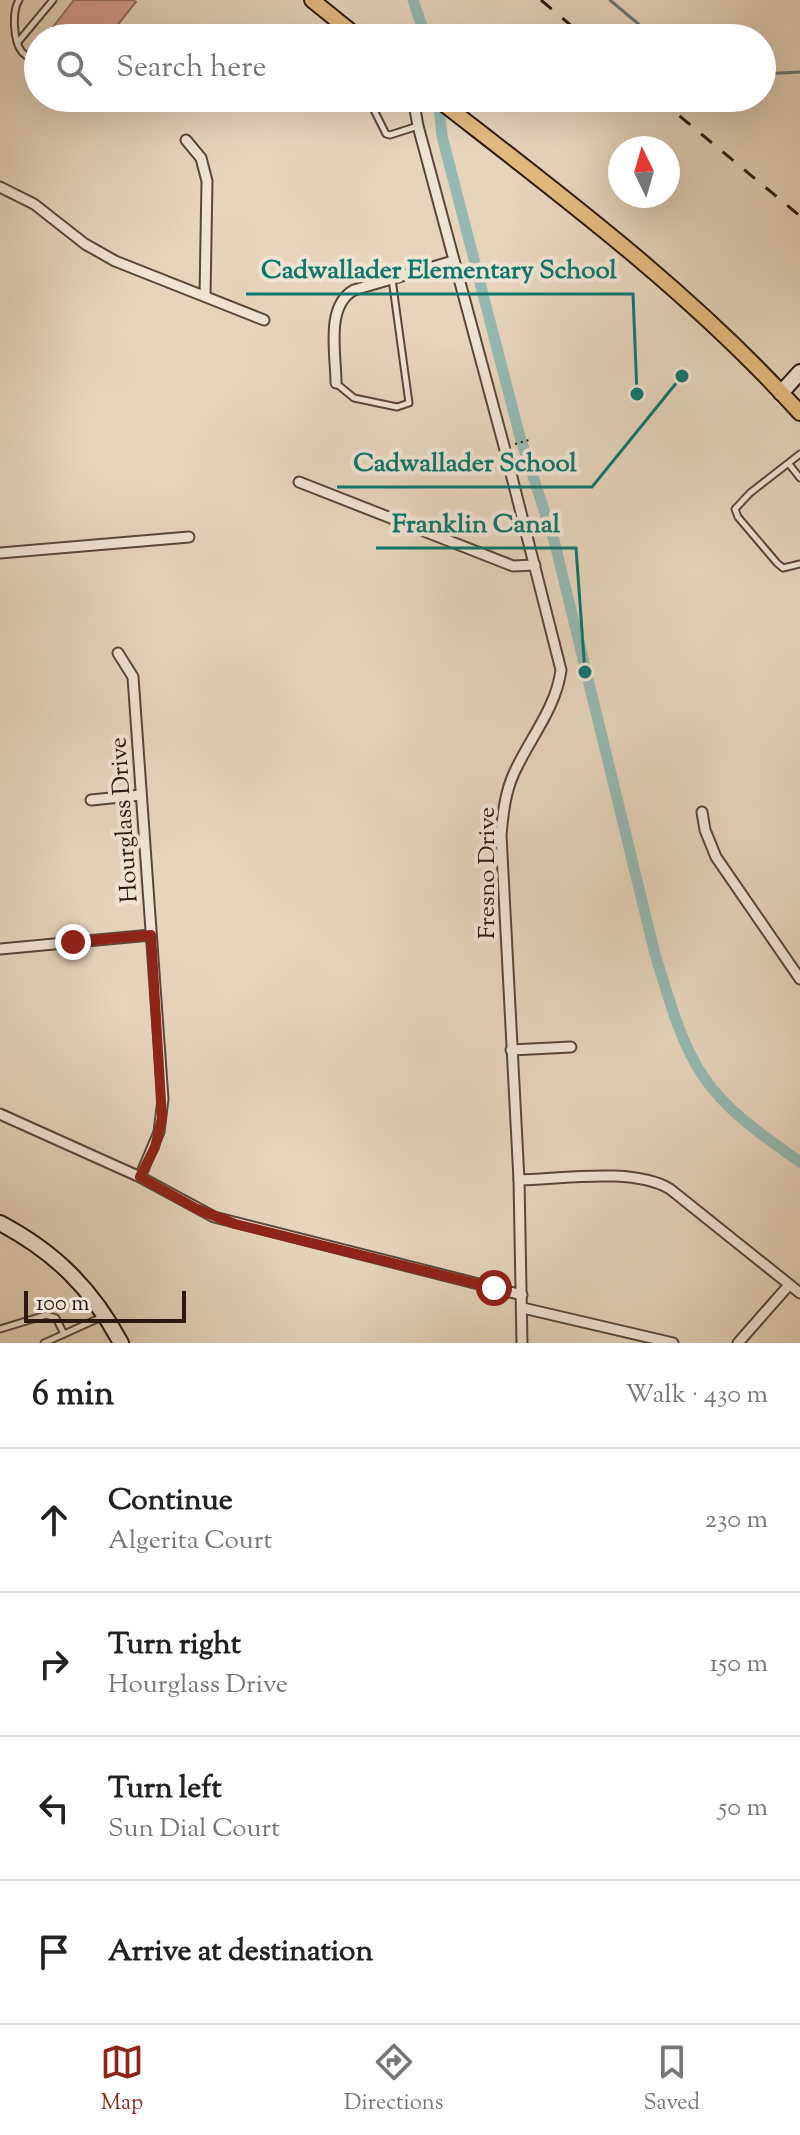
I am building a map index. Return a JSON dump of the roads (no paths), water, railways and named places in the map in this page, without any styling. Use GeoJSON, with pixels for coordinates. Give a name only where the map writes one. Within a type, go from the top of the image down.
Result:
{"type":"FeatureCollection","features":[{"type":"Feature","properties":{"kind":"main road"},"geometry":{"type":"LineString","coordinates":[[312,0],[342,24]]}},
{"type":"Feature","properties":{"kind":"main road"},"geometry":{"type":"LineString","coordinates":[[455,112],[654,271],[800,413]]}},
{"type":"Feature","properties":{"kind":"street","name":"Fresno Drive"},"geometry":{"type":"LineString","coordinates":[[416,112],[561,670],[557,693],[514,773],[503,810],[501,835],[519,1180],[522,1343]]}},
{"type":"Feature","properties":{"kind":"street"},"geometry":{"type":"LineString","coordinates":[[186,140],[201,158],[207,181],[205,296]]}},
{"type":"Feature","properties":{"kind":"street"},"geometry":{"type":"LineString","coordinates":[[0,187],[34,204],[99,253],[264,320]]}},
{"type":"Feature","properties":{"kind":"street"},"geometry":{"type":"LineString","coordinates":[[336,383],[336,312],[340,301],[354,290],[453,261]]}},
{"type":"Feature","properties":{"kind":"street"},"geometry":{"type":"LineString","coordinates":[[781,393],[800,372]]}},
{"type":"Feature","properties":{"kind":"street"},"geometry":{"type":"LineString","coordinates":[[299,482],[513,566],[535,565]]}},
{"type":"Feature","properties":{"kind":"street"},"geometry":{"type":"LineString","coordinates":[[0,553],[189,537]]}},
{"type":"Feature","properties":{"kind":"street","name":"Hourglass Drive"},"geometry":{"type":"LineString","coordinates":[[118,653],[133,677],[162,1118],[155,1147],[140,1177]]}},
{"type":"Feature","properties":{"kind":"street"},"geometry":{"type":"LineString","coordinates":[[91,800],[141,795]]}},
{"type":"Feature","properties":{"kind":"street"},"geometry":{"type":"LineString","coordinates":[[702,812],[705,830],[716,857],[800,979]]}},
{"type":"Feature","properties":{"kind":"street"},"geometry":{"type":"LineString","coordinates":[[0,949],[151,935]]}},
{"type":"Feature","properties":{"kind":"street"},"geometry":{"type":"LineString","coordinates":[[511,1050],[571,1047]]}},
{"type":"Feature","properties":{"kind":"street"},"geometry":{"type":"LineString","coordinates":[[0,1114],[140,1177],[197,1209],[235,1224],[522,1295]]}},
{"type":"Feature","properties":{"kind":"street"},"geometry":{"type":"LineString","coordinates":[[519,1180],[629,1176],[652,1180],[670,1189],[800,1293]]}},
{"type":"Feature","properties":{"kind":"street"},"geometry":{"type":"LineString","coordinates":[[0,1223],[22,1235],[66,1268],[96,1300],[121,1343]]}},
{"type":"Feature","properties":{"kind":"street"},"geometry":{"type":"LineString","coordinates":[[738,1343],[789,1285]]}},
{"type":"Feature","properties":{"kind":"street"},"geometry":{"type":"LineString","coordinates":[[523,1308],[673,1343]]}},
{"type":"Feature","properties":{"kind":"lane"},"geometry":{"type":"LineString","coordinates":[[19,0],[15,12],[17,43],[24,53]]}},
{"type":"Feature","properties":{"kind":"lane"},"geometry":{"type":"LineString","coordinates":[[33,24],[53,0]]}},
{"type":"Feature","properties":{"kind":"lane"},"geometry":{"type":"LineString","coordinates":[[17,43],[24,35]]}},
{"type":"Feature","properties":{"kind":"lane"},"geometry":{"type":"LineString","coordinates":[[375,112],[386,134],[418,126]]}},
{"type":"Feature","properties":{"kind":"lane"},"geometry":{"type":"LineString","coordinates":[[336,383],[354,398],[397,407],[409,403],[392,279]]}},
{"type":"Feature","properties":{"kind":"lane"},"geometry":{"type":"LineString","coordinates":[[800,454],[750,493],[735,509],[738,517],[777,563],[783,568],[800,564]]}},
{"type":"Feature","properties":{"kind":"lane"},"geometry":{"type":"LineString","coordinates":[[789,464],[800,478]]}},
{"type":"Feature","properties":{"kind":"lane"},"geometry":{"type":"LineString","coordinates":[[0,1329],[46,1315],[56,1318],[64,1334]]}},
{"type":"Feature","properties":{"kind":"lane"},"geometry":{"type":"LineString","coordinates":[[44,1343],[105,1316]]}},
{"type":"Feature","properties":{"kind":"waterway"},"geometry":{"type":"LineString","coordinates":[[413,0],[421,24]]}},
{"type":"Feature","properties":{"kind":"waterway"},"geometry":{"type":"LineString","coordinates":[[610,0],[638,24]]}},
{"type":"Feature","properties":{"kind":"waterway"},"geometry":{"type":"LineString","coordinates":[[776,73],[800,72]]}},
{"type":"Feature","properties":{"kind":"waterway"},"geometry":{"type":"LineString","coordinates":[[439,112],[442,136],[520,437],[554,540],[655,954],[675,1017],[687,1048],[703,1076],[723,1101],[800,1162]]}},
{"type":"Feature","properties":{"kind":"railway"},"geometry":{"type":"LineString","coordinates":[[541,0],[569,24]]}},
{"type":"Feature","properties":{"kind":"railway"},"geometry":{"type":"LineString","coordinates":[[675,112],[800,216]]}},
{"type":"Feature","properties":{"kind":"place","name":"Cadwallader School"},"geometry":{"type":"Point","coordinates":[682,376]}},
{"type":"Feature","properties":{"kind":"place","name":"Cadwallader Elementary School"},"geometry":{"type":"Point","coordinates":[637,394]}},
{"type":"Feature","properties":{"kind":"place","name":"Franklin Canal"},"geometry":{"type":"Point","coordinates":[585,672]}}]}
